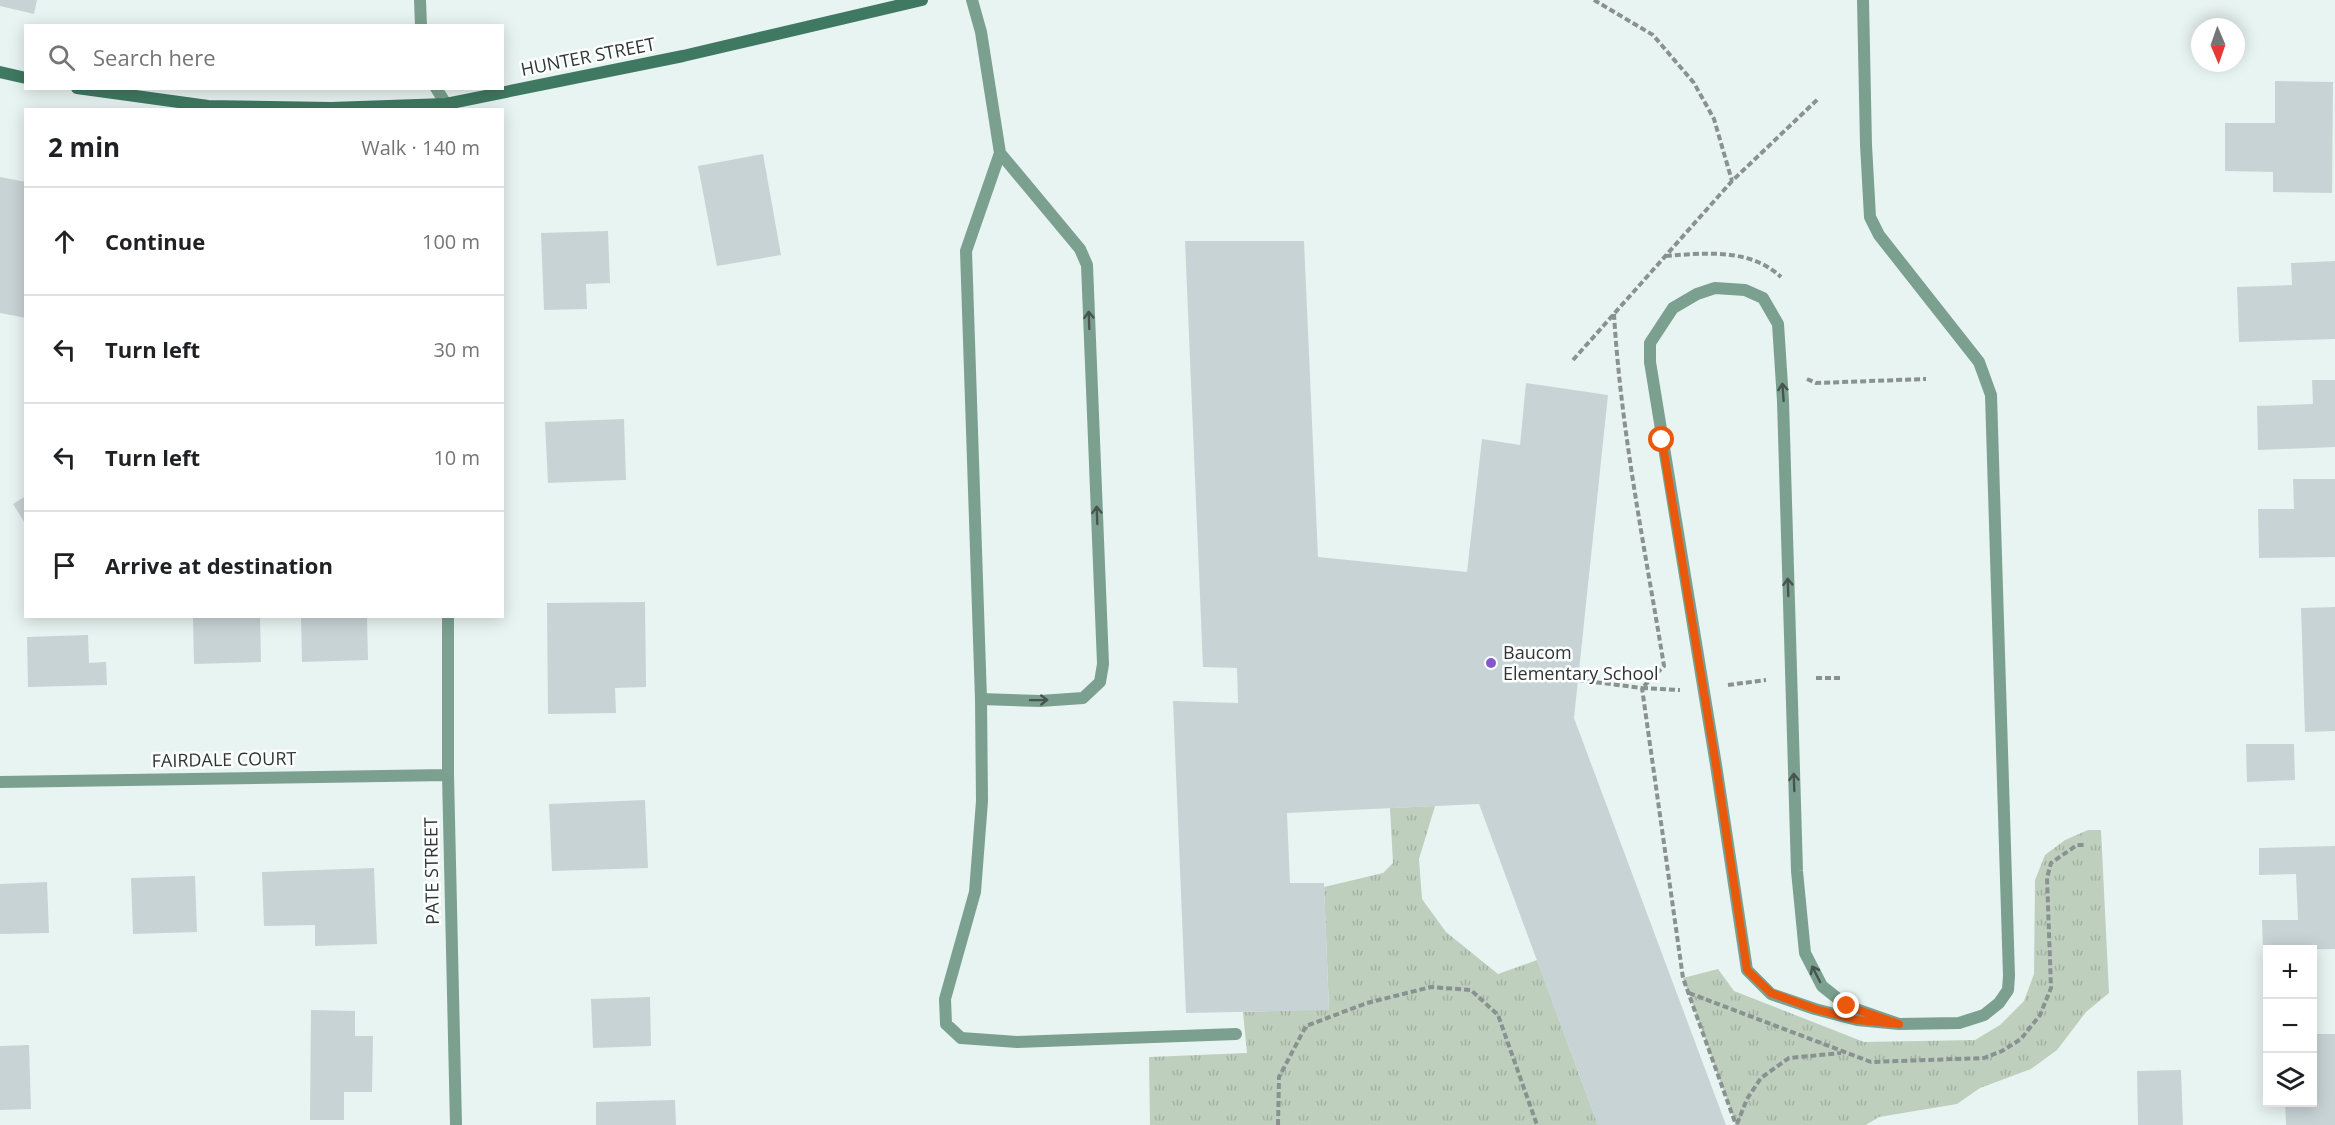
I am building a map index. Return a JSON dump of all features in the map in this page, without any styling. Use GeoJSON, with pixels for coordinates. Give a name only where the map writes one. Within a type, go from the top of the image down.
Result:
{"type":"FeatureCollection","features":[{"type":"Feature","properties":{"kind":"street"},"geometry":{"type":"LineString","coordinates":[[420,0],[421,24]]}},
{"type":"Feature","properties":{"kind":"street","name":"HUNTER STREET"},"geometry":{"type":"LineString","coordinates":[[92,90],[208,106],[446,107],[682,56],[922,0]]}},
{"type":"Feature","properties":{"kind":"street"},"geometry":{"type":"LineString","coordinates":[[972,0],[981,33],[1000,153],[966,251],[981,699],[982,801],[975,892],[945,999],[946,1024],[961,1038],[1017,1042],[1236,1034]]}},
{"type":"Feature","properties":{"kind":"street"},"geometry":{"type":"LineString","coordinates":[[1863,0],[1870,217],[1879,235],[1979,362],[1991,395],[2008,990],[1999,1003],[1984,1015],[1959,1023],[1899,1024],[1857,1020],[1815,1009],[1771,993],[1747,970],[1650,362],[1650,343],[1673,308],[1696,294],[1715,288],[1745,290],[1763,298],[1778,324],[1784,401],[1797,871],[1805,953],[1822,986],[1847,1006],[1899,1024]]}},
{"type":"Feature","properties":{"kind":"street"},"geometry":{"type":"LineString","coordinates":[[0,72],[24,78]]}},
{"type":"Feature","properties":{"kind":"street"},"geometry":{"type":"LineString","coordinates":[[437,90],[446,107]]}},
{"type":"Feature","properties":{"kind":"street"},"geometry":{"type":"LineString","coordinates":[[981,699],[1040,701],[1083,698],[1100,682],[1102,664],[1087,265],[1080,249],[1000,153]]}},
{"type":"Feature","properties":{"kind":"street","name":"PATE STREET"},"geometry":{"type":"LineString","coordinates":[[448,618],[448,775],[456,1125]]}},
{"type":"Feature","properties":{"kind":"street","name":"FAIRDALE COURT"},"geometry":{"type":"LineString","coordinates":[[0,782],[448,775]]}},
{"type":"Feature","properties":{"kind":"path"},"geometry":{"type":"LineString","coordinates":[[1594,0],[1653,35],[1694,83],[1714,119],[1732,182]]}},
{"type":"Feature","properties":{"kind":"path"},"geometry":{"type":"LineString","coordinates":[[1573,360],[1732,182],[1819,99]]}},
{"type":"Feature","properties":{"kind":"path"},"geometry":{"type":"LineString","coordinates":[[1614,314],[1616,352],[1629,446],[1664,666],[1642,688]]}},
{"type":"Feature","properties":{"kind":"path"},"geometry":{"type":"LineString","coordinates":[[1808,678],[1842,678]]}},
{"type":"Feature","properties":{"kind":"path"},"geometry":{"type":"LineString","coordinates":[[1578,680],[1642,688],[1683,690]]}},
{"type":"Feature","properties":{"kind":"path"},"geometry":{"type":"LineString","coordinates":[[1719,686],[1766,680]]}},
{"type":"Feature","properties":{"kind":"path"},"geometry":{"type":"LineString","coordinates":[[1642,688],[1683,978],[1736,1125]]}},
{"type":"Feature","properties":{"kind":"path"},"geometry":{"type":"LineString","coordinates":[[1278,1125],[1279,1077],[1306,1026],[1367,1003],[1431,987],[1471,990],[1498,1015],[1537,1125]]}},
{"type":"Feature","properties":{"kind":"path"},"geometry":{"type":"LineString","coordinates":[[1736,1125],[1747,1099],[1761,1078],[1790,1058],[1823,1053],[1844,1053]]}},
{"type":"Feature","properties":{"kind":"green space"},"geometry":{"type":"Polygon","coordinates":[[[1435,806],[1419,859],[1422,899],[1446,932],[1498,974],[1537,960],[1598,1125],[1150,1125],[1149,1057],[1247,1053],[1243,1012],[1329,1009],[1324,887],[1383,873],[1393,863],[1390,808],[1435,806]]]}},
{"type":"Feature","properties":{"kind":"green space"},"geometry":{"type":"Polygon","coordinates":[[[2088,830],[2101,830],[2109,993],[2086,1012],[2057,1050],[2031,1069],[1980,1088],[1957,1104],[1879,1117],[1866,1125],[1736,1125],[1683,978],[1718,969],[1734,991],[1864,1042],[1975,1040],[2000,1025],[2024,1001],[2034,974],[2035,880],[2045,855],[2065,840],[2088,830]]]}},
{"type":"Feature","properties":{"kind":"building"},"geometry":{"type":"Polygon","coordinates":[[[0,0],[37,0],[34,14],[0,6],[0,0]]]}},
{"type":"Feature","properties":{"kind":"building"},"geometry":{"type":"Polygon","coordinates":[[[2275,81],[2333,82],[2332,193],[2273,192],[2273,172],[2225,171],[2225,123],[2275,123],[2275,81]]]}},
{"type":"Feature","properties":{"kind":"building"},"geometry":{"type":"Polygon","coordinates":[[[763,154],[781,255],[717,266],[698,166],[763,154]]]}},
{"type":"Feature","properties":{"kind":"building"},"geometry":{"type":"Polygon","coordinates":[[[0,177],[24,182],[24,318],[0,313],[0,177]]]}},
{"type":"Feature","properties":{"kind":"building"},"geometry":{"type":"Polygon","coordinates":[[[608,231],[610,283],[586,284],[587,309],[544,310],[541,233],[608,231]]]}},
{"type":"Feature","properties":{"kind":"building","name":"Baucom Elementary School"},"geometry":{"type":"Polygon","coordinates":[[[1185,241],[1304,241],[1318,557],[1467,572],[1482,439],[1520,445],[1526,383],[1608,395],[1574,718],[1726,1125],[1598,1125],[1479,804],[1287,813],[1290,883],[1324,883],[1329,1010],[1186,1013],[1173,701],[1238,703],[1237,668],[1203,667],[1185,241]]]}},
{"type":"Feature","properties":{"kind":"building"},"geometry":{"type":"Polygon","coordinates":[[[2335,261],[2335,339],[2239,342],[2237,287],[2292,285],[2291,263],[2335,261]]]}},
{"type":"Feature","properties":{"kind":"building"},"geometry":{"type":"Polygon","coordinates":[[[2312,380],[2335,380],[2335,447],[2258,450],[2257,406],[2313,404],[2312,380]]]}},
{"type":"Feature","properties":{"kind":"building"},"geometry":{"type":"Polygon","coordinates":[[[624,419],[626,480],[548,483],[545,422],[624,419]]]}},
{"type":"Feature","properties":{"kind":"building"},"geometry":{"type":"Polygon","coordinates":[[[2293,479],[2335,479],[2335,557],[2259,558],[2258,509],[2294,509],[2293,479]]]}},
{"type":"Feature","properties":{"kind":"building"},"geometry":{"type":"Polygon","coordinates":[[[24,497],[24,522],[13,504],[24,497]]]}},
{"type":"Feature","properties":{"kind":"building"},"geometry":{"type":"Polygon","coordinates":[[[645,602],[646,687],[615,688],[616,713],[548,714],[547,603],[645,602]]]}},
{"type":"Feature","properties":{"kind":"building"},"geometry":{"type":"Polygon","coordinates":[[[2335,607],[2335,731],[2305,732],[2301,608],[2335,607]]]}},
{"type":"Feature","properties":{"kind":"building"},"geometry":{"type":"Polygon","coordinates":[[[193,618],[260,618],[261,662],[194,664],[193,618]]]}},
{"type":"Feature","properties":{"kind":"building"},"geometry":{"type":"Polygon","coordinates":[[[301,618],[367,618],[368,660],[302,662],[301,618]]]}},
{"type":"Feature","properties":{"kind":"building"},"geometry":{"type":"Polygon","coordinates":[[[88,635],[89,663],[106,662],[107,685],[28,687],[27,637],[88,635]]]}},
{"type":"Feature","properties":{"kind":"building"},"geometry":{"type":"Polygon","coordinates":[[[2246,744],[2294,744],[2295,780],[2247,782],[2246,744]]]}},
{"type":"Feature","properties":{"kind":"building"},"geometry":{"type":"Polygon","coordinates":[[[645,800],[648,868],[552,871],[549,804],[645,800]]]}},
{"type":"Feature","properties":{"kind":"building"},"geometry":{"type":"Polygon","coordinates":[[[2335,846],[2335,949],[2317,949],[2317,945],[2263,945],[2263,951],[2262,920],[2298,920],[2296,874],[2259,875],[2259,848],[2335,846]]]}},
{"type":"Feature","properties":{"kind":"building"},"geometry":{"type":"Polygon","coordinates":[[[374,868],[377,944],[315,946],[315,925],[264,926],[262,872],[374,868]]]}},
{"type":"Feature","properties":{"kind":"building"},"geometry":{"type":"Polygon","coordinates":[[[195,876],[197,932],[133,934],[131,878],[195,876]]]}},
{"type":"Feature","properties":{"kind":"building"},"geometry":{"type":"Polygon","coordinates":[[[47,882],[49,933],[0,934],[0,884],[47,882]]]}},
{"type":"Feature","properties":{"kind":"building"},"geometry":{"type":"Polygon","coordinates":[[[650,997],[651,1046],[593,1048],[591,999],[650,997]]]}},
{"type":"Feature","properties":{"kind":"building"},"geometry":{"type":"Polygon","coordinates":[[[311,1010],[355,1011],[355,1036],[373,1036],[372,1092],[344,1092],[344,1120],[310,1120],[311,1010]]]}},
{"type":"Feature","properties":{"kind":"building"},"geometry":{"type":"Polygon","coordinates":[[[2317,1034],[2335,1034],[2335,1125],[2286,1125],[2285,1107],[2317,1107],[2317,1034]]]}},
{"type":"Feature","properties":{"kind":"building"},"geometry":{"type":"Polygon","coordinates":[[[29,1045],[31,1109],[0,1110],[0,1046],[29,1045]]]}},
{"type":"Feature","properties":{"kind":"building"},"geometry":{"type":"Polygon","coordinates":[[[2181,1070],[2183,1125],[2138,1125],[2137,1071],[2181,1070]]]}},
{"type":"Feature","properties":{"kind":"building"},"geometry":{"type":"Polygon","coordinates":[[[675,1100],[676,1125],[596,1125],[596,1102],[675,1100]]]}},
{"type":"Feature","properties":{"kind":"place","name":"Baucom Elementary School"},"geometry":{"type":"Point","coordinates":[1491,663]}},
{"type":"Feature","properties":{"kind":"route"},"geometry":{"type":"LineString","coordinates":[[1662,440],[1716,765],[1747,970],[1771,993],[1815,1009],[1857,1020],[1899,1024],[1847,1006]]}}]}
